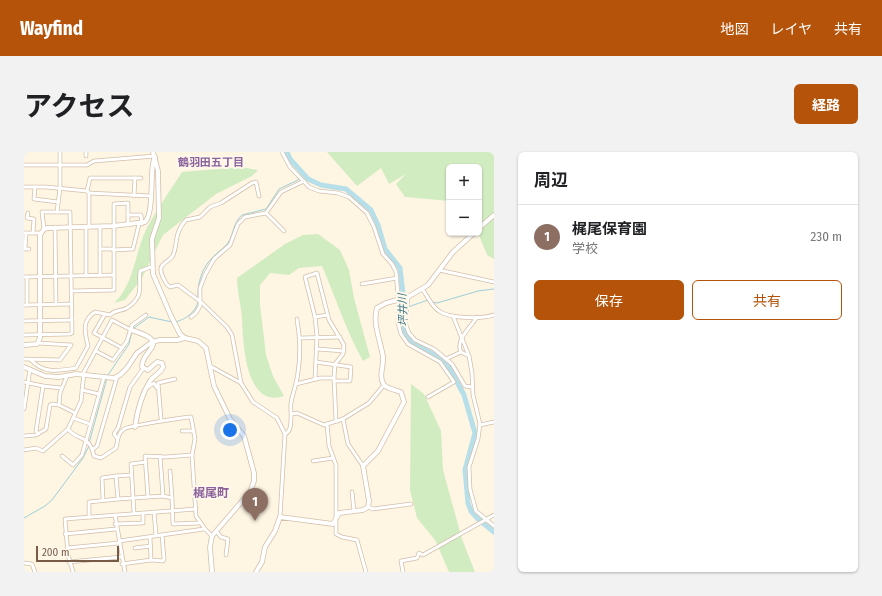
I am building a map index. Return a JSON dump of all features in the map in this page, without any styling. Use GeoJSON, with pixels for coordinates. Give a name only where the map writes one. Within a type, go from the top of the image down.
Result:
{"type":"FeatureCollection","features":[{"type":"Feature","properties":{"kind":"street"},"geometry":{"type":"LineString","coordinates":[[57,212],[60,188],[60,152]]}},
{"type":"Feature","properties":{"kind":"street"},"geometry":{"type":"LineString","coordinates":[[282,152],[285,161],[299,177],[319,192],[343,194],[362,207],[371,220],[383,254],[395,268],[399,300],[398,323],[404,339],[415,349],[440,362],[454,382],[428,397]]}},
{"type":"Feature","properties":{"kind":"street"},"geometry":{"type":"LineString","coordinates":[[24,165],[87,165],[94,161],[154,155]]}},
{"type":"Feature","properties":{"kind":"street"},"geometry":{"type":"LineString","coordinates":[[29,249],[25,249],[25,233],[33,233],[55,227],[100,227],[140,224],[149,217],[150,196],[153,180],[152,163],[154,155]]}},
{"type":"Feature","properties":{"kind":"street"},"geometry":{"type":"LineString","coordinates":[[154,155],[158,171],[159,218],[152,239],[151,267],[176,327],[186,338]]}},
{"type":"Feature","properties":{"kind":"street"},"geometry":{"type":"LineString","coordinates":[[86,276],[88,192],[90,178],[141,178]]}},
{"type":"Feature","properties":{"kind":"street"},"geometry":{"type":"LineString","coordinates":[[134,196],[135,178]]}},
{"type":"Feature","properties":{"kind":"street"},"geometry":{"type":"LineString","coordinates":[[191,317],[199,310],[200,285],[212,263],[230,245],[238,224],[245,217],[266,213],[281,192],[303,180]]}},
{"type":"Feature","properties":{"kind":"street"},"geometry":{"type":"LineString","coordinates":[[256,572],[262,562],[265,547],[275,532],[280,517],[285,434],[277,418],[253,402],[241,383],[230,331],[223,322],[178,285],[170,288],[161,270],[162,266],[173,256],[177,236],[186,220],[200,217],[210,207],[225,201],[252,183],[256,182],[259,196]]}},
{"type":"Feature","properties":{"kind":"street"},"geometry":{"type":"LineString","coordinates":[[24,187],[60,188],[88,192],[150,196]]}},
{"type":"Feature","properties":{"kind":"street"},"geometry":{"type":"LineString","coordinates":[[35,187],[34,199],[58,202]]}},
{"type":"Feature","properties":{"kind":"street"},"geometry":{"type":"LineString","coordinates":[[72,291],[114,290],[114,204],[128,204],[128,225]]}},
{"type":"Feature","properties":{"kind":"street"},"geometry":{"type":"LineString","coordinates":[[24,335],[41,335],[70,334],[72,333],[70,212],[42,212],[40,277],[41,335],[38,343]]}},
{"type":"Feature","properties":{"kind":"street"},"geometry":{"type":"LineString","coordinates":[[28,213],[27,218],[34,219],[33,233]]}},
{"type":"Feature","properties":{"kind":"street"},"geometry":{"type":"LineString","coordinates":[[266,213],[284,231]]}},
{"type":"Feature","properties":{"kind":"street"},"geometry":{"type":"LineString","coordinates":[[100,249],[133,249],[141,215],[128,215]]}},
{"type":"Feature","properties":{"kind":"street"},"geometry":{"type":"LineString","coordinates":[[482,225],[494,215]]}},
{"type":"Feature","properties":{"kind":"street"},"geometry":{"type":"LineString","coordinates":[[55,227],[56,304]]}},
{"type":"Feature","properties":{"kind":"street"},"geometry":{"type":"LineString","coordinates":[[100,227],[100,276]]}},
{"type":"Feature","properties":{"kind":"street"},"geometry":{"type":"LineString","coordinates":[[384,385],[382,376],[383,359],[378,335],[376,311],[380,304],[399,300],[422,289],[453,252],[471,236]]}},
{"type":"Feature","properties":{"kind":"street"},"geometry":{"type":"LineString","coordinates":[[31,360],[40,368],[49,371],[76,368],[88,346],[84,333],[88,318],[95,312],[110,315],[113,311],[126,308],[138,297],[142,286],[140,271],[151,267]]}},
{"type":"Feature","properties":{"kind":"street"},"geometry":{"type":"LineString","coordinates":[[439,270],[494,282]]}},
{"type":"Feature","properties":{"kind":"street"},"geometry":{"type":"LineString","coordinates":[[315,379],[317,336],[315,317],[305,277],[317,273],[328,315],[332,325],[343,342],[344,351],[335,364],[334,380],[336,421]]}},
{"type":"Feature","properties":{"kind":"street"},"geometry":{"type":"LineString","coordinates":[[72,304],[26,305],[25,277],[114,275]]}},
{"type":"Feature","properties":{"kind":"street"},"geometry":{"type":"LineString","coordinates":[[362,284],[396,278]]}},
{"type":"Feature","properties":{"kind":"street"},"geometry":{"type":"LineString","coordinates":[[422,289],[439,311],[453,316],[477,317],[494,315]]}},
{"type":"Feature","properties":{"kind":"street"},"geometry":{"type":"LineString","coordinates":[[407,297],[405,323],[409,333],[415,340],[434,350],[452,364],[465,386],[472,387]]}},
{"type":"Feature","properties":{"kind":"street"},"geometry":{"type":"LineString","coordinates":[[105,314],[94,333],[122,348]]}},
{"type":"Feature","properties":{"kind":"street"},"geometry":{"type":"LineString","coordinates":[[96,350],[113,360],[127,341],[134,323],[146,315]]}},
{"type":"Feature","properties":{"kind":"street"},"geometry":{"type":"LineString","coordinates":[[315,317],[328,315]]}},
{"type":"Feature","properties":{"kind":"street"},"geometry":{"type":"LineString","coordinates":[[453,316],[469,356],[472,373],[472,387],[480,425],[478,439],[469,467],[469,476],[476,511],[494,526]]}},
{"type":"Feature","properties":{"kind":"street"},"geometry":{"type":"LineString","coordinates":[[460,352],[459,348],[461,338],[477,317]]}},
{"type":"Feature","properties":{"kind":"street"},"geometry":{"type":"LineString","coordinates":[[285,434],[289,431],[292,414],[291,405],[300,360],[300,338],[297,319]]}},
{"type":"Feature","properties":{"kind":"street"},"geometry":{"type":"LineString","coordinates":[[24,321],[72,320]]}},
{"type":"Feature","properties":{"kind":"street"},"geometry":{"type":"LineString","coordinates":[[24,450],[36,448],[43,451],[68,429],[81,401],[83,375],[112,320],[132,330],[148,335],[152,342],[153,348],[141,364],[143,370]]}},
{"type":"Feature","properties":{"kind":"street"},"geometry":{"type":"LineString","coordinates":[[300,338],[317,336],[340,337]]}},
{"type":"Feature","properties":{"kind":"street"},"geometry":{"type":"LineString","coordinates":[[93,449],[98,446],[117,378],[127,368],[137,352],[152,342],[186,338],[198,341],[206,348],[214,386],[220,401],[247,443],[255,477],[250,492],[212,536],[210,547],[212,572]]}},
{"type":"Feature","properties":{"kind":"street"},"geometry":{"type":"LineString","coordinates":[[24,345],[38,343],[71,344],[60,360],[24,359]]}},
{"type":"Feature","properties":{"kind":"street"},"geometry":{"type":"LineString","coordinates":[[317,350],[344,351]]}},
{"type":"Feature","properties":{"kind":"street"},"geometry":{"type":"LineString","coordinates":[[446,359],[460,352]]}},
{"type":"Feature","properties":{"kind":"street"},"geometry":{"type":"LineString","coordinates":[[460,352],[469,356]]}},
{"type":"Feature","properties":{"kind":"street"},"geometry":{"type":"LineString","coordinates":[[118,438],[114,434],[118,428],[130,387],[143,370],[148,370],[157,362],[162,363],[162,370],[152,378],[146,388],[135,427]]}},
{"type":"Feature","properties":{"kind":"street"},"geometry":{"type":"LineString","coordinates":[[296,384],[315,379],[350,381],[352,367],[316,362]]}},
{"type":"Feature","properties":{"kind":"street"},"geometry":{"type":"LineString","coordinates":[[210,366],[241,383]]}},
{"type":"Feature","properties":{"kind":"street"},"geometry":{"type":"LineString","coordinates":[[24,367],[45,376],[59,378],[83,375],[117,378]]}},
{"type":"Feature","properties":{"kind":"street"},"geometry":{"type":"LineString","coordinates":[[24,409],[26,383],[30,369]]}},
{"type":"Feature","properties":{"kind":"street"},"geometry":{"type":"LineString","coordinates":[[59,405],[61,388],[67,376]]}},
{"type":"Feature","properties":{"kind":"street"},"geometry":{"type":"LineString","coordinates":[[62,456],[73,465],[83,452],[104,378]]}},
{"type":"Feature","properties":{"kind":"street"},"geometry":{"type":"LineString","coordinates":[[161,420],[158,388],[159,381],[175,379]]}},
{"type":"Feature","properties":{"kind":"street"},"geometry":{"type":"LineString","coordinates":[[26,383],[61,388]]}},
{"type":"Feature","properties":{"kind":"street"},"geometry":{"type":"LineString","coordinates":[[146,388],[154,383],[158,388]]}},
{"type":"Feature","properties":{"kind":"street"},"geometry":{"type":"LineString","coordinates":[[292,414],[297,413],[314,422],[324,425],[343,419],[369,403],[384,385]]}},
{"type":"Feature","properties":{"kind":"street"},"geometry":{"type":"LineString","coordinates":[[363,466],[378,451],[404,402],[401,392],[384,385]]}},
{"type":"Feature","properties":{"kind":"street"},"geometry":{"type":"LineString","coordinates":[[38,434],[36,431],[43,386]]}},
{"type":"Feature","properties":{"kind":"street"},"geometry":{"type":"LineString","coordinates":[[82,390],[99,394]]}},
{"type":"Feature","properties":{"kind":"street"},"geometry":{"type":"LineString","coordinates":[[24,436],[31,437],[46,428],[50,405],[59,405],[75,413]]}},
{"type":"Feature","properties":{"kind":"street"},"geometry":{"type":"LineString","coordinates":[[68,429],[71,433],[86,440],[93,449],[97,458],[105,457],[116,448],[118,438],[125,428],[161,420],[174,420],[191,417],[195,442],[192,455],[196,516],[199,523],[212,536]]}},
{"type":"Feature","properties":{"kind":"street"},"geometry":{"type":"LineString","coordinates":[[72,418],[90,424]]}},
{"type":"Feature","properties":{"kind":"street"},"geometry":{"type":"LineString","coordinates":[[343,419],[348,444],[363,466],[369,501],[368,507]]}},
{"type":"Feature","properties":{"kind":"street"},"geometry":{"type":"LineString","coordinates":[[480,425],[494,422]]}},
{"type":"Feature","properties":{"kind":"street"},"geometry":{"type":"LineString","coordinates":[[327,424],[329,446],[336,472],[335,523],[337,535],[357,540],[366,572]]}},
{"type":"Feature","properties":{"kind":"street"},"geometry":{"type":"LineString","coordinates":[[182,431],[194,431]]}},
{"type":"Feature","properties":{"kind":"street"},"geometry":{"type":"LineString","coordinates":[[148,497],[145,456],[192,455]]}},
{"type":"Feature","properties":{"kind":"street"},"geometry":{"type":"LineString","coordinates":[[160,456],[163,496]]}},
{"type":"Feature","properties":{"kind":"street"},"geometry":{"type":"LineString","coordinates":[[312,461],[333,458]]}},
{"type":"Feature","properties":{"kind":"street"},"geometry":{"type":"LineString","coordinates":[[134,513],[131,464],[146,462]]}},
{"type":"Feature","properties":{"kind":"street"},"geometry":{"type":"LineString","coordinates":[[170,472],[174,525],[199,523]]}},
{"type":"Feature","properties":{"kind":"street"},"geometry":{"type":"LineString","coordinates":[[103,500],[102,478],[132,475]]}},
{"type":"Feature","properties":{"kind":"street"},"geometry":{"type":"LineString","coordinates":[[116,476],[118,499]]}},
{"type":"Feature","properties":{"kind":"street"},"geometry":{"type":"LineString","coordinates":[[162,477],[170,476]]}},
{"type":"Feature","properties":{"kind":"street"},"geometry":{"type":"LineString","coordinates":[[352,492],[354,511]]}},
{"type":"Feature","properties":{"kind":"street"},"geometry":{"type":"LineString","coordinates":[[89,517],[88,502],[163,496],[172,498]]}},
{"type":"Feature","properties":{"kind":"street"},"geometry":{"type":"LineString","coordinates":[[368,507],[373,510],[411,504]]}},
{"type":"Feature","properties":{"kind":"street"},"geometry":{"type":"LineString","coordinates":[[335,523],[339,513],[363,510],[368,507]]}},
{"type":"Feature","properties":{"kind":"street"},"geometry":{"type":"LineString","coordinates":[[73,572],[69,562],[65,534],[65,519],[196,509]]}},
{"type":"Feature","properties":{"kind":"street"},"geometry":{"type":"LineString","coordinates":[[154,512],[156,535]]}},
{"type":"Feature","properties":{"kind":"street"},"geometry":{"type":"LineString","coordinates":[[115,524],[143,523],[143,513]]}},
{"type":"Feature","properties":{"kind":"street"},"geometry":{"type":"LineString","coordinates":[[115,515],[115,524],[122,564],[125,572]]}},
{"type":"Feature","properties":{"kind":"street"},"geometry":{"type":"LineString","coordinates":[[403,572],[401,561],[417,558],[419,553],[423,555],[494,515]]}},
{"type":"Feature","properties":{"kind":"street"},"geometry":{"type":"LineString","coordinates":[[280,517],[335,523]]}},
{"type":"Feature","properties":{"kind":"street"},"geometry":{"type":"LineString","coordinates":[[67,548],[119,542],[204,528]]}},
{"type":"Feature","properties":{"kind":"street"},"geometry":{"type":"LineString","coordinates":[[65,534],[116,529]]}},
{"type":"Feature","properties":{"kind":"street"},"geometry":{"type":"LineString","coordinates":[[216,531],[221,538],[228,538],[226,555]]}},
{"type":"Feature","properties":{"kind":"street"},"geometry":{"type":"LineString","coordinates":[[122,564],[151,560],[164,560],[162,535]]}},
{"type":"Feature","properties":{"kind":"street"},"geometry":{"type":"LineString","coordinates":[[150,537],[151,560]]}},
{"type":"Feature","properties":{"kind":"street"},"geometry":{"type":"LineString","coordinates":[[135,548],[151,546]]}},
{"type":"Feature","properties":{"kind":"street"},"geometry":{"type":"LineString","coordinates":[[69,562],[121,557]]}},
{"type":"Feature","properties":{"kind":"street"},"geometry":{"type":"LineString","coordinates":[[24,563],[32,564],[35,572]]}},
{"type":"Feature","properties":{"kind":"green space"},"geometry":{"type":"Polygon","coordinates":[[[327,152],[494,152],[494,259],[487,255],[479,236],[482,236],[482,164],[446,164],[446,201],[405,197],[396,184],[406,174],[389,184],[381,168],[357,186],[327,152]]]}},
{"type":"Feature","properties":{"kind":"green space"},"geometry":{"type":"Polygon","coordinates":[[[241,167],[258,170],[252,176],[216,194],[163,235],[142,278],[125,300],[114,303],[121,296],[130,278],[146,230],[182,172],[241,167]]]}},
{"type":"Feature","properties":{"kind":"green space"},"geometry":{"type":"Polygon","coordinates":[[[318,234],[340,250],[349,270],[354,298],[370,357],[363,361],[357,350],[322,266],[299,268],[289,275],[270,273],[260,285],[260,305],[266,355],[273,376],[284,396],[271,397],[261,393],[254,383],[245,357],[237,278],[285,244],[303,235],[318,234]]]}},
{"type":"Feature","properties":{"kind":"green space"},"geometry":{"type":"Polygon","coordinates":[[[411,384],[424,394],[441,431],[443,470],[462,539],[475,572],[449,572],[435,540],[417,518],[410,490],[411,384]]]}},
{"type":"Feature","properties":{"kind":"waterway","name":"坪井川"},"geometry":{"type":"LineString","coordinates":[[287,152],[290,159],[308,179],[321,185],[346,189],[371,210],[378,225],[385,249],[400,268],[403,294],[402,326],[406,336],[413,343],[443,360],[450,369],[464,395],[475,433],[465,470],[468,503],[471,511],[478,519],[494,532]]}},
{"type":"Feature","properties":{"kind":"waterway"},"geometry":{"type":"LineString","coordinates":[[198,299],[199,281],[203,270],[210,260],[228,243],[239,218],[242,215],[266,209],[279,189],[300,179]]}},
{"type":"Feature","properties":{"kind":"waterway"},"geometry":{"type":"LineString","coordinates":[[432,302],[437,303],[478,291],[494,289]]}},
{"type":"Feature","properties":{"kind":"waterway"},"geometry":{"type":"LineString","coordinates":[[408,307],[428,300]]}},
{"type":"Feature","properties":{"kind":"waterway"},"geometry":{"type":"LineString","coordinates":[[175,322],[190,315],[197,306],[198,302]]}},
{"type":"Feature","properties":{"kind":"waterway"},"geometry":{"type":"LineString","coordinates":[[134,328],[149,317],[172,322]]}},
{"type":"Feature","properties":{"kind":"waterway"},"geometry":{"type":"LineString","coordinates":[[108,375],[129,344],[132,331]]}},
{"type":"Feature","properties":{"kind":"waterway"},"geometry":{"type":"LineString","coordinates":[[89,443],[107,378]]}},
{"type":"Feature","properties":{"kind":"waterway"},"geometry":{"type":"LineString","coordinates":[[24,518],[45,506],[52,500],[83,458],[89,446]]}},
{"type":"Feature","properties":{"kind":"place","name":"梶尾保育園"},"geometry":{"type":"Point","coordinates":[255,521]}},
{"type":"Feature","properties":{"kind":"district","name":"鶴羽田五丁目"},"geometry":{"type":"Point","coordinates":[211,162]}},
{"type":"Feature","properties":{"kind":"district","name":"梶尾町"},"geometry":{"type":"Point","coordinates":[211,493]}}]}
